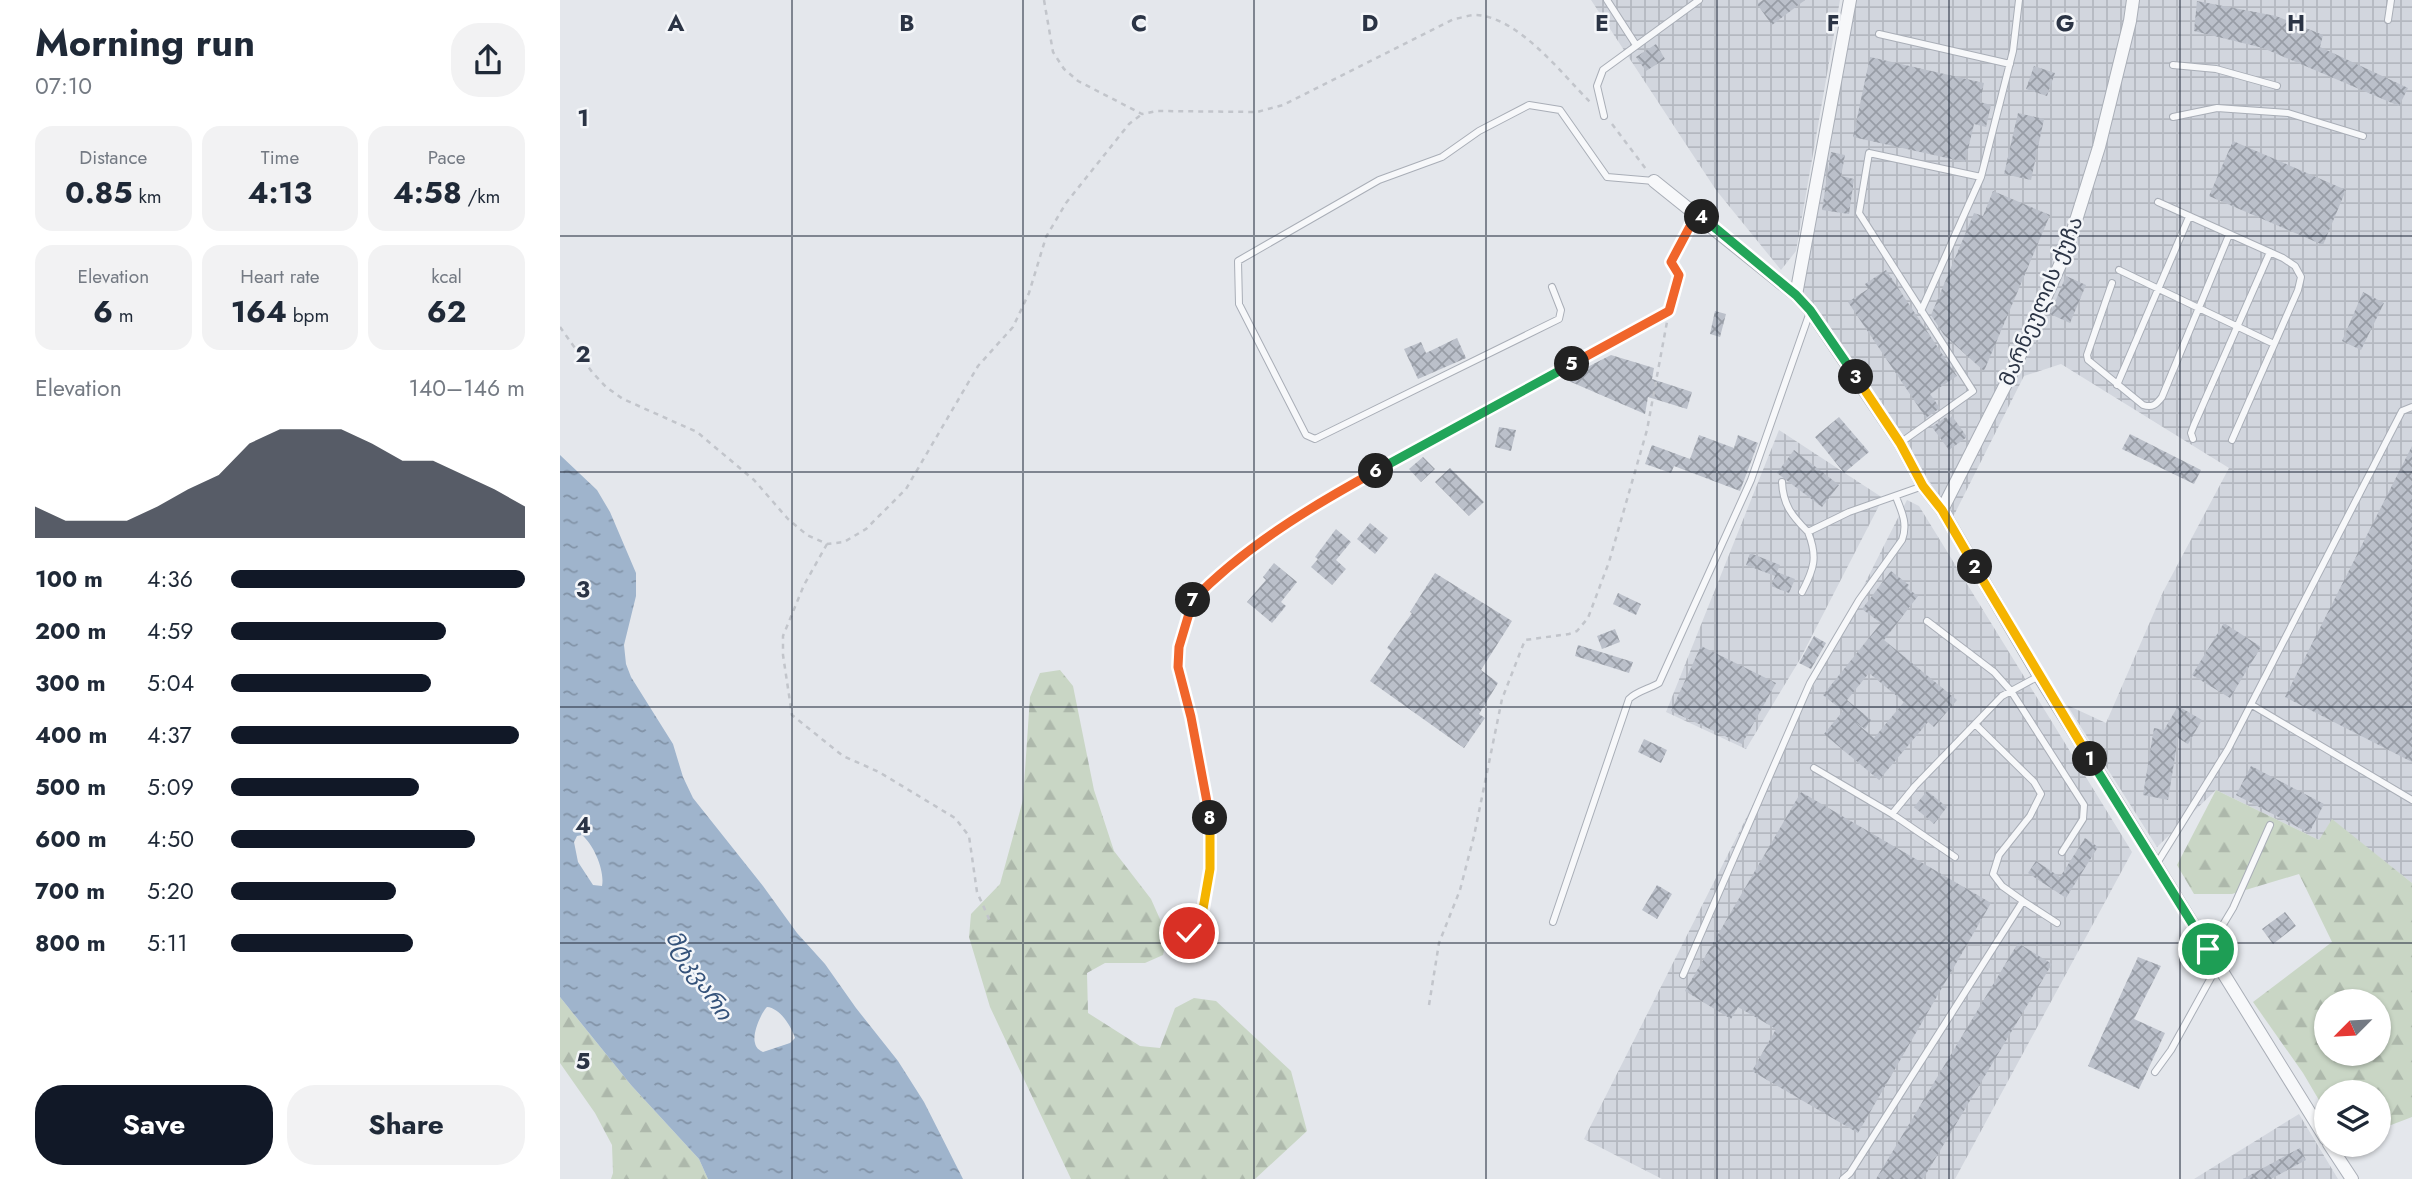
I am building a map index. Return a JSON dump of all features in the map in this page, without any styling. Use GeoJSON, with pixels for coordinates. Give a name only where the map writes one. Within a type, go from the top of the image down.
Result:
{"type":"FeatureCollection","features":[{"type":"Feature","properties":{"kind":"street"},"geometry":{"type":"LineString","coordinates":[[1796,295],[1850,0]]}},
{"type":"Feature","properties":{"kind":"street","name":"მარნეულის ქუჩა"},"geometry":{"type":"LineString","coordinates":[[1942,510],[2015,366],[2067,248],[2099,147],[2133,0]]}},
{"type":"Feature","properties":{"kind":"street"},"geometry":{"type":"LineString","coordinates":[[1654,181],[1697,213],[1796,295],[1810,310],[1900,443],[1923,486],[1942,510],[2039,676],[2314,1120]]}},
{"type":"Feature","properties":{"kind":"street"},"geometry":{"type":"LineString","coordinates":[[2338,1157],[2352,1179]]}},
{"type":"Feature","properties":{"kind":"lane"},"geometry":{"type":"LineString","coordinates":[[1606,0],[1636,46]]}},
{"type":"Feature","properties":{"kind":"lane"},"geometry":{"type":"LineString","coordinates":[[1604,116],[1597,86],[1603,69],[1699,0]]}},
{"type":"Feature","properties":{"kind":"lane"},"geometry":{"type":"LineString","coordinates":[[1921,311],[1981,177],[2010,64],[2019,0]]}},
{"type":"Feature","properties":{"kind":"lane"},"geometry":{"type":"LineString","coordinates":[[2388,20],[2390,0]]}},
{"type":"Feature","properties":{"kind":"lane"},"geometry":{"type":"LineString","coordinates":[[1879,34],[2010,64]]}},
{"type":"Feature","properties":{"kind":"lane"},"geometry":{"type":"LineString","coordinates":[[2174,65],[2216,69],[2277,86]]}},
{"type":"Feature","properties":{"kind":"lane"},"geometry":{"type":"LineString","coordinates":[[1552,287],[1561,310],[1559,319],[1315,439],[1306,435],[1239,304],[1238,261],[1379,180],[1443,157],[1479,131],[1529,105],[1560,110],[1607,177],[1654,181]]}},
{"type":"Feature","properties":{"kind":"lane"},"geometry":{"type":"LineString","coordinates":[[2173,117],[2217,108],[2288,113],[2363,136]]}},
{"type":"Feature","properties":{"kind":"lane"},"geometry":{"type":"LineString","coordinates":[[1900,443],[1973,391],[1859,213],[1869,153],[1981,177]]}},
{"type":"Feature","properties":{"kind":"lane"},"geometry":{"type":"LineString","coordinates":[[2158,202],[2270,252],[2295,266],[2301,277],[2298,290],[2232,440]]}},
{"type":"Feature","properties":{"kind":"lane"},"geometry":{"type":"LineString","coordinates":[[2117,385],[2189,217]]}},
{"type":"Feature","properties":{"kind":"lane"},"geometry":{"type":"LineString","coordinates":[[2112,282],[2087,355],[2091,363],[2117,385],[2149,407],[2157,404],[2162,397],[2229,235]]}},
{"type":"Feature","properties":{"kind":"lane"},"geometry":{"type":"LineString","coordinates":[[2193,439],[2191,433],[2194,425],[2270,252]]}},
{"type":"Feature","properties":{"kind":"lane"},"geometry":{"type":"LineString","coordinates":[[2119,270],[2274,344]]}},
{"type":"Feature","properties":{"kind":"lane"},"geometry":{"type":"LineString","coordinates":[[1552,922],[1629,699],[1635,693],[1649,690],[1659,683],[1751,480],[1810,310]]}},
{"type":"Feature","properties":{"kind":"lane"},"geometry":{"type":"LineString","coordinates":[[2156,865],[2252,705],[2402,411],[2412,407]]}},
{"type":"Feature","properties":{"kind":"lane"},"geometry":{"type":"LineString","coordinates":[[1783,482],[1783,496],[1788,510],[1808,532],[1814,546],[1813,570],[1802,592]]}},
{"type":"Feature","properties":{"kind":"lane"},"geometry":{"type":"LineString","coordinates":[[1808,532],[1849,512],[1923,486]]}},
{"type":"Feature","properties":{"kind":"lane"},"geometry":{"type":"LineString","coordinates":[[1683,975],[1810,683],[1859,600],[1902,540],[1905,532],[1904,515],[1896,497]]}},
{"type":"Feature","properties":{"kind":"lane"},"geometry":{"type":"LineString","coordinates":[[1927,621],[1994,672],[2011,691],[2084,805],[2083,819],[2062,852]]}},
{"type":"Feature","properties":{"kind":"lane"},"geometry":{"type":"LineString","coordinates":[[1892,814],[1915,786],[2002,696],[2039,676]]}},
{"type":"Feature","properties":{"kind":"lane"},"geometry":{"type":"LineString","coordinates":[[2252,705],[2412,800]]}},
{"type":"Feature","properties":{"kind":"lane"},"geometry":{"type":"LineString","coordinates":[[1975,724],[2034,782],[2041,794],[2030,816],[1999,855],[1993,874],[2002,886],[2057,923]]}},
{"type":"Feature","properties":{"kind":"lane"},"geometry":{"type":"LineString","coordinates":[[1814,768],[1892,814],[1955,858]]}},
{"type":"Feature","properties":{"kind":"lane"},"geometry":{"type":"LineString","coordinates":[[2208,949],[2233,908],[2270,825]]}},
{"type":"Feature","properties":{"kind":"lane"},"geometry":{"type":"LineString","coordinates":[[1843,1179],[2023,901]]}},
{"type":"Feature","properties":{"kind":"lane"},"geometry":{"type":"LineString","coordinates":[[2155,1072],[2171,1050],[2218,965]]}},
{"type":"Feature","properties":{"kind":"path"},"geometry":{"type":"LineString","coordinates":[[1044,0],[1053,52],[1064,69],[1078,80],[1142,114]]}},
{"type":"Feature","properties":{"kind":"path"},"geometry":{"type":"LineString","coordinates":[[560,327],[606,387],[623,399],[697,432],[754,480],[807,535],[827,544],[844,542],[866,528],[906,489],[978,366],[1013,327],[1028,293],[1046,237],[1066,203],[1129,124],[1142,114],[1157,111],[1257,112],[1283,105],[1454,19],[1476,15],[1497,20],[1525,37],[1617,129],[1654,181]]}},
{"type":"Feature","properties":{"kind":"path"},"geometry":{"type":"LineString","coordinates":[[1429,1005],[1439,943],[1460,890],[1474,836],[1502,699],[1525,640],[1569,635],[1577,631],[1588,618],[1609,562],[1647,430],[1669,311],[1679,275],[1671,262],[1697,213]]}},
{"type":"Feature","properties":{"kind":"path"},"geometry":{"type":"LineString","coordinates":[[1189,933],[1203,909],[1210,869],[1210,813],[1178,667],[1179,647],[1194,599],[1223,570],[1291,523],[1366,477],[1669,311]]}},
{"type":"Feature","properties":{"kind":"path"},"geometry":{"type":"LineString","coordinates":[[827,544],[804,585],[783,636],[783,655],[792,715],[843,757],[879,772],[955,818],[969,836],[977,892],[990,921]]}},
{"type":"Feature","properties":{"kind":"shaded area"},"geometry":{"type":"Polygon","coordinates":[[[1591,0],[1840,0],[1796,251],[1781,270],[1716,190],[1591,0]]]}},
{"type":"Feature","properties":{"kind":"shaded area"},"geometry":{"type":"Polygon","coordinates":[[[1854,0],[2412,0],[2412,883],[2332,820],[2319,840],[2216,790],[2157,847],[2067,705],[2106,723],[2163,592],[2229,468],[2061,364],[2024,376],[1953,517],[1803,291],[1854,0]]]}},
{"type":"Feature","properties":{"kind":"shaded area"},"geometry":{"type":"Polygon","coordinates":[[[1779,430],[1883,498],[1799,661],[1746,749],[1666,712],[1779,430]]]}},
{"type":"Feature","properties":{"kind":"shaded area"},"geometry":{"type":"Polygon","coordinates":[[[1907,500],[1919,506],[2132,852],[1955,1179],[1662,1179],[1584,1139],[1907,500]]]}},
{"type":"Feature","properties":{"kind":"shaded area"},"geometry":{"type":"Polygon","coordinates":[[[2299,1114],[2314,1139],[2314,1157],[2325,1157],[2338,1179],[2194,1179],[2299,1114]]]}},
{"type":"Feature","properties":{"kind":"green space"},"geometry":{"type":"Polygon","coordinates":[[[1060,670],[1073,686],[1094,790],[1114,851],[1151,899],[1167,935],[1163,955],[1145,963],[1105,963],[1087,973],[1088,1013],[1140,1046],[1160,1048],[1175,1008],[1194,998],[1216,1001],[1291,1071],[1307,1131],[1255,1179],[1071,1179],[990,1007],[969,937],[971,914],[1000,884],[1023,800],[1030,697],[1040,673],[1060,670]]]}},
{"type":"Feature","properties":{"kind":"green space"},"geometry":{"type":"Polygon","coordinates":[[[2216,790],[2319,840],[2332,819],[2412,883],[2412,1117],[2391,1125],[2391,1080],[2314,1080],[2314,1092],[2253,1002],[2332,942],[2299,874],[2232,894],[2194,894],[2177,865],[2216,790]]]}},
{"type":"Feature","properties":{"kind":"green space"},"geometry":{"type":"Polygon","coordinates":[[[560,997],[631,1085],[699,1159],[708,1179],[611,1179],[612,1145],[595,1113],[560,1063],[560,997]]]}},
{"type":"Feature","properties":{"kind":"water","name":"მტკვარი"},"geometry":{"type":"Polygon","coordinates":[[[560,455],[597,490],[610,512],[636,573],[636,596],[624,645],[626,664],[631,677],[673,744],[693,798],[898,1061],[924,1102],[963,1179],[708,1179],[699,1159],[631,1085],[560,997],[560,455]],[[582,835],[577,836],[574,842],[578,862],[593,885],[602,886],[598,859],[582,835]],[[767,1007],[754,1039],[756,1046],[763,1052],[790,1043],[795,1038],[781,1014],[767,1007]]]}},
{"type":"Feature","properties":{"kind":"building"},"geometry":{"type":"Polygon","coordinates":[[[1763,0],[1805,0],[1772,25],[1757,4],[1763,0]]]}},
{"type":"Feature","properties":{"kind":"building"},"geometry":{"type":"Polygon","coordinates":[[[2197,1],[2276,16],[2323,35],[2320,47],[2408,88],[2399,106],[2263,48],[2194,31],[2197,1]]]}},
{"type":"Feature","properties":{"kind":"building"},"geometry":{"type":"Polygon","coordinates":[[[1656,44],[1665,59],[1646,71],[1636,57],[1656,44]]]}},
{"type":"Feature","properties":{"kind":"building"},"geometry":{"type":"Polygon","coordinates":[[[1870,57],[1984,83],[1980,102],[1991,105],[1986,127],[1974,124],[1965,162],[1853,137],[1870,57]]]}},
{"type":"Feature","properties":{"kind":"building"},"geometry":{"type":"Polygon","coordinates":[[[2034,66],[2055,73],[2047,96],[2026,89],[2034,66]]]}},
{"type":"Feature","properties":{"kind":"building"},"geometry":{"type":"Polygon","coordinates":[[[2018,113],[2044,119],[2031,180],[2004,174],[2018,113]]]}},
{"type":"Feature","properties":{"kind":"building"},"geometry":{"type":"Polygon","coordinates":[[[2233,141],[2346,190],[2323,245],[2209,196],[2233,141]]]}},
{"type":"Feature","properties":{"kind":"building"},"geometry":{"type":"Polygon","coordinates":[[[1831,152],[1845,155],[1841,176],[1854,179],[1849,214],[1822,210],[1831,152]]]}},
{"type":"Feature","properties":{"kind":"building"},"geometry":{"type":"Polygon","coordinates":[[[1993,191],[2050,215],[1984,371],[1944,335],[1931,315],[1974,213],[1983,216],[1993,191]]]}},
{"type":"Feature","properties":{"kind":"building"},"geometry":{"type":"Polygon","coordinates":[[[1886,270],[1957,376],[1930,394],[1940,408],[1926,418],[1848,302],[1868,289],[1865,284],[1886,270]]]}},
{"type":"Feature","properties":{"kind":"building"},"geometry":{"type":"Polygon","coordinates":[[[2066,276],[2086,285],[2070,323],[2050,314],[2066,276]]]}},
{"type":"Feature","properties":{"kind":"building"},"geometry":{"type":"Polygon","coordinates":[[[2363,292],[2384,303],[2361,350],[2342,341],[2363,292]]]}},
{"type":"Feature","properties":{"kind":"building"},"geometry":{"type":"Polygon","coordinates":[[[1715,311],[1726,314],[1720,337],[1710,334],[1715,311]]]}},
{"type":"Feature","properties":{"kind":"building"},"geometry":{"type":"Polygon","coordinates":[[[1457,338],[1466,358],[1418,379],[1404,349],[1421,342],[1426,353],[1457,338]]]}},
{"type":"Feature","properties":{"kind":"building"},"geometry":{"type":"Polygon","coordinates":[[[1611,355],[1654,368],[1652,379],[1692,392],[1687,409],[1648,397],[1645,414],[1564,379],[1611,355]]]}},
{"type":"Feature","properties":{"kind":"building"},"geometry":{"type":"Polygon","coordinates":[[[1952,416],[1967,437],[1949,450],[1932,427],[1952,416]]]}},
{"type":"Feature","properties":{"kind":"building"},"geometry":{"type":"Polygon","coordinates":[[[1839,417],[1869,452],[1844,473],[1815,437],[1839,417]]]}},
{"type":"Feature","properties":{"kind":"building"},"geometry":{"type":"Polygon","coordinates":[[[1499,427],[1516,430],[1511,451],[1495,447],[1499,427]]]}},
{"type":"Feature","properties":{"kind":"building"},"geometry":{"type":"Polygon","coordinates":[[[2130,434],[2201,470],[2194,484],[2122,449],[2130,434]]]}},
{"type":"Feature","properties":{"kind":"building"},"geometry":{"type":"Polygon","coordinates":[[[1699,435],[1734,448],[1738,435],[1758,443],[1740,491],[1674,466],[1671,473],[1645,464],[1652,445],[1690,459],[1699,435]]]}},
{"type":"Feature","properties":{"kind":"building"},"geometry":{"type":"Polygon","coordinates":[[[2412,446],[2412,762],[2285,697],[2412,446]]]}},
{"type":"Feature","properties":{"kind":"building"},"geometry":{"type":"Polygon","coordinates":[[[1794,450],[1839,485],[1822,507],[1777,473],[1794,450]]]}},
{"type":"Feature","properties":{"kind":"building"},"geometry":{"type":"Polygon","coordinates":[[[1423,457],[1435,469],[1421,482],[1409,469],[1423,457]]]}},
{"type":"Feature","properties":{"kind":"building"},"geometry":{"type":"Polygon","coordinates":[[[1450,468],[1484,502],[1469,516],[1435,482],[1450,468]]]}},
{"type":"Feature","properties":{"kind":"building"},"geometry":{"type":"Polygon","coordinates":[[[1370,523],[1388,538],[1375,554],[1357,539],[1370,523]]]}},
{"type":"Feature","properties":{"kind":"building"},"geometry":{"type":"Polygon","coordinates":[[[1336,529],[1351,542],[1336,560],[1346,569],[1332,585],[1311,567],[1318,559],[1315,557],[1336,529]]]}},
{"type":"Feature","properties":{"kind":"building"},"geometry":{"type":"Polygon","coordinates":[[[1750,553],[1780,565],[1777,572],[1795,579],[1789,593],[1771,586],[1775,576],[1746,565],[1750,553]]]}},
{"type":"Feature","properties":{"kind":"building"},"geometry":{"type":"Polygon","coordinates":[[[1274,563],[1297,582],[1281,602],[1286,606],[1272,623],[1247,602],[1266,580],[1263,577],[1274,563]]]}},
{"type":"Feature","properties":{"kind":"building"},"geometry":{"type":"Polygon","coordinates":[[[1891,571],[1909,585],[1907,588],[1918,596],[1884,640],[1957,700],[1934,727],[1928,722],[1879,780],[1824,734],[1843,711],[1823,695],[1881,623],[1862,609],[1891,571]],[[1869,673],[1847,700],[1871,720],[1865,729],[1854,721],[1874,738],[1904,702],[1869,673]]]}},
{"type":"Feature","properties":{"kind":"building"},"geometry":{"type":"Polygon","coordinates":[[[1435,573],[1512,621],[1481,670],[1498,683],[1479,714],[1485,718],[1464,748],[1370,681],[1391,651],[1387,648],[1412,613],[1410,612],[1435,573]]]}},
{"type":"Feature","properties":{"kind":"building"},"geometry":{"type":"Polygon","coordinates":[[[1618,593],[1641,604],[1636,615],[1613,604],[1618,593]]]}},
{"type":"Feature","properties":{"kind":"building"},"geometry":{"type":"Polygon","coordinates":[[[2224,623],[2261,647],[2230,698],[2192,675],[2224,623]]]}},
{"type":"Feature","properties":{"kind":"building"},"geometry":{"type":"Polygon","coordinates":[[[1615,629],[1620,642],[1602,649],[1597,636],[1615,629]]]}},
{"type":"Feature","properties":{"kind":"building"},"geometry":{"type":"Polygon","coordinates":[[[1814,636],[1826,643],[1811,669],[1799,663],[1814,636]]]}},
{"type":"Feature","properties":{"kind":"building"},"geometry":{"type":"Polygon","coordinates":[[[1578,645],[1633,662],[1629,673],[1575,656],[1578,645]]]}},
{"type":"Feature","properties":{"kind":"building"},"geometry":{"type":"Polygon","coordinates":[[[1701,646],[1776,683],[1742,744],[1671,711],[1701,646]]]}},
{"type":"Feature","properties":{"kind":"building"},"geometry":{"type":"Polygon","coordinates":[[[2178,706],[2202,720],[2188,744],[2178,738],[2168,800],[2143,795],[2154,728],[2164,730],[2178,706]]]}},
{"type":"Feature","properties":{"kind":"building"},"geometry":{"type":"Polygon","coordinates":[[[1644,739],[1667,750],[1661,763],[1638,752],[1644,739]]]}},
{"type":"Feature","properties":{"kind":"building"},"geometry":{"type":"Polygon","coordinates":[[[2251,766],[2324,804],[2309,833],[2236,795],[2251,766]]]}},
{"type":"Feature","properties":{"kind":"building"},"geometry":{"type":"Polygon","coordinates":[[[1927,791],[1947,807],[1934,824],[1914,807],[1927,791]]]}},
{"type":"Feature","properties":{"kind":"building"},"geometry":{"type":"Polygon","coordinates":[[[1801,792],[1991,903],[1858,1133],[1752,1071],[1776,1029],[1738,1007],[1731,1019],[1685,991],[1801,792]]]}},
{"type":"Feature","properties":{"kind":"building"},"geometry":{"type":"Polygon","coordinates":[[[2085,838],[2098,847],[2066,898],[2028,873],[2036,861],[2060,877],[2085,838]]]}},
{"type":"Feature","properties":{"kind":"building"},"geometry":{"type":"Polygon","coordinates":[[[1657,885],[1672,894],[1657,919],[1642,910],[1657,885]]]}},
{"type":"Feature","properties":{"kind":"building"},"geometry":{"type":"Polygon","coordinates":[[[2285,912],[2296,926],[2273,944],[2262,929],[2285,912]]]}},
{"type":"Feature","properties":{"kind":"building"},"geometry":{"type":"Polygon","coordinates":[[[2018,943],[2052,964],[1923,1179],[1876,1179],[2018,943]]]}},
{"type":"Feature","properties":{"kind":"building"},"geometry":{"type":"Polygon","coordinates":[[[2138,957],[2161,966],[2134,1019],[2165,1033],[2139,1089],[2088,1066],[2138,957]]]}},
{"type":"Feature","properties":{"kind":"building"},"geometry":{"type":"Polygon","coordinates":[[[2300,1148],[2306,1160],[2271,1179],[2243,1179],[2300,1148]]]}},
{"type":"Feature","properties":{"kind":"route"},"geometry":{"type":"LineString","coordinates":[[1189,933],[1203,909],[1210,869],[1210,813],[1178,667],[1179,647],[1194,599],[1223,570],[1291,523],[1366,477],[1669,311],[1679,275],[1671,262],[1697,213],[1796,295],[1810,310],[1900,443],[1923,486],[1942,510],[2039,676],[2208,949]]}}]}
